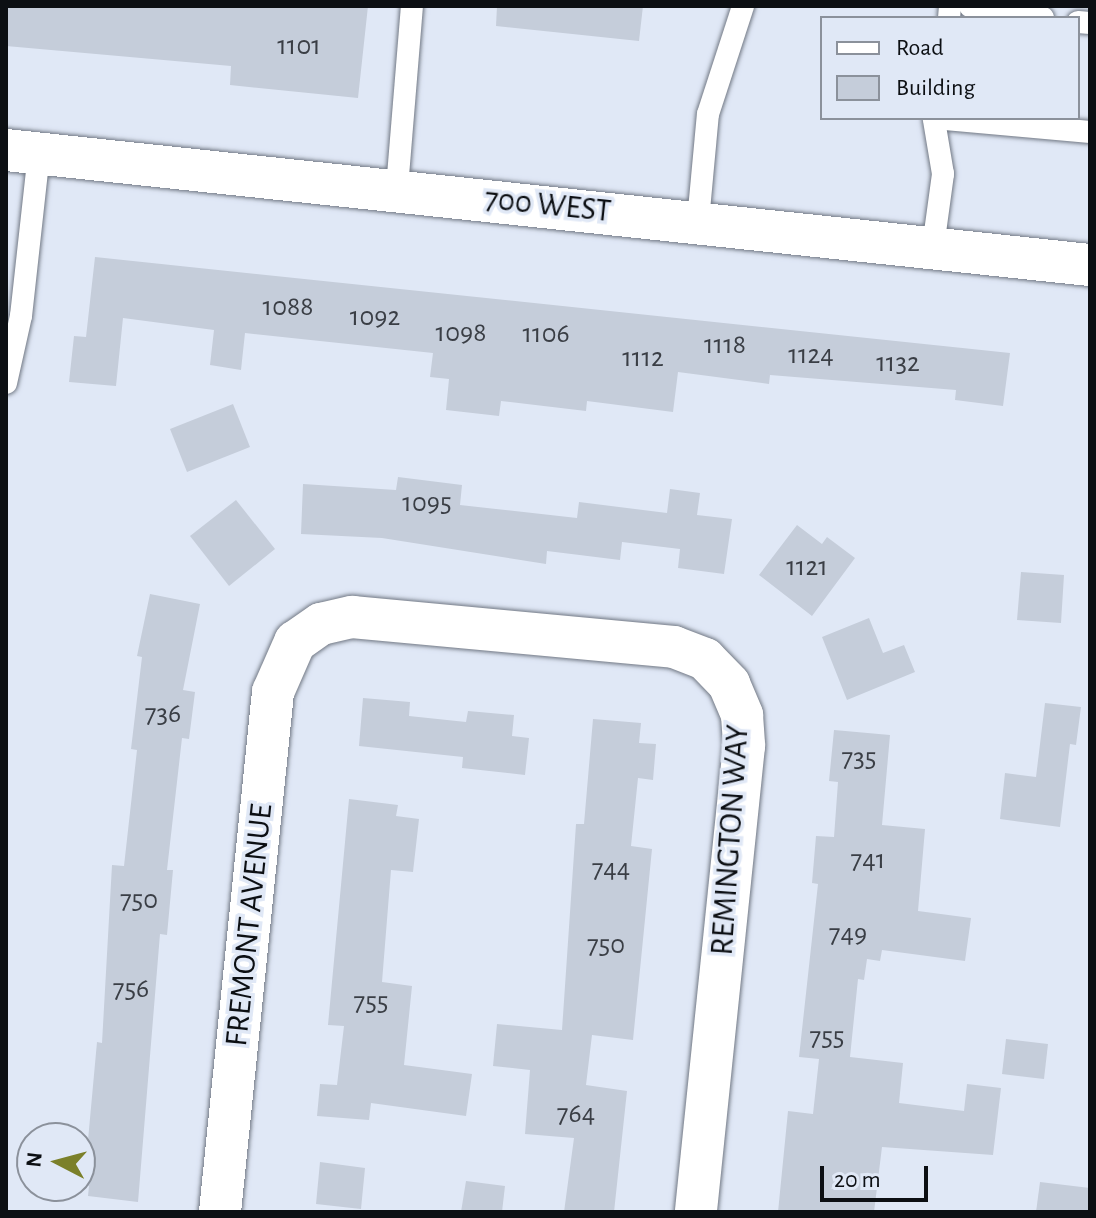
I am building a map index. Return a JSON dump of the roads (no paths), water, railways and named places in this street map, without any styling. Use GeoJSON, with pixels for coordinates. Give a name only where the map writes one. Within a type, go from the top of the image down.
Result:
{"type":"FeatureCollection","features":[{"type":"Feature","properties":{"kind":"street","name":"700 WEST"},"geometry":{"type":"LineString","coordinates":[[23,152],[397,188],[1090,265]]}},
{"type":"Feature","properties":{"kind":"street","name":"REMINGTON WAY"},"geometry":{"type":"LineString","coordinates":[[295,642],[335,619],[367,618],[674,647],[705,659],[724,677],[742,715],[744,746],[696,1212]]}},
{"type":"Feature","properties":{"kind":"street","name":"FREMONT AVENUE"},"geometry":{"type":"LineString","coordinates":[[220,1212],[273,692],[295,642]]}},
{"type":"Feature","properties":{"kind":"lane"},"geometry":{"type":"LineString","coordinates":[[397,188],[412,6]]}},
{"type":"Feature","properties":{"kind":"lane"},"geometry":{"type":"LineString","coordinates":[[698,221],[708,114],[743,6]]}},
{"type":"Feature","properties":{"kind":"lane"},"geometry":{"type":"LineString","coordinates":[[970,6],[1031,16]]}},
{"type":"Feature","properties":{"kind":"lane"},"geometry":{"type":"LineString","coordinates":[[933,247],[943,174],[934,120]]}},
{"type":"Feature","properties":{"kind":"lane"},"geometry":{"type":"LineString","coordinates":[[946,120],[1090,132]]}},
{"type":"Feature","properties":{"kind":"lane"},"geometry":{"type":"LineString","coordinates":[[6,383],[21,316],[23,152]]}}]}
